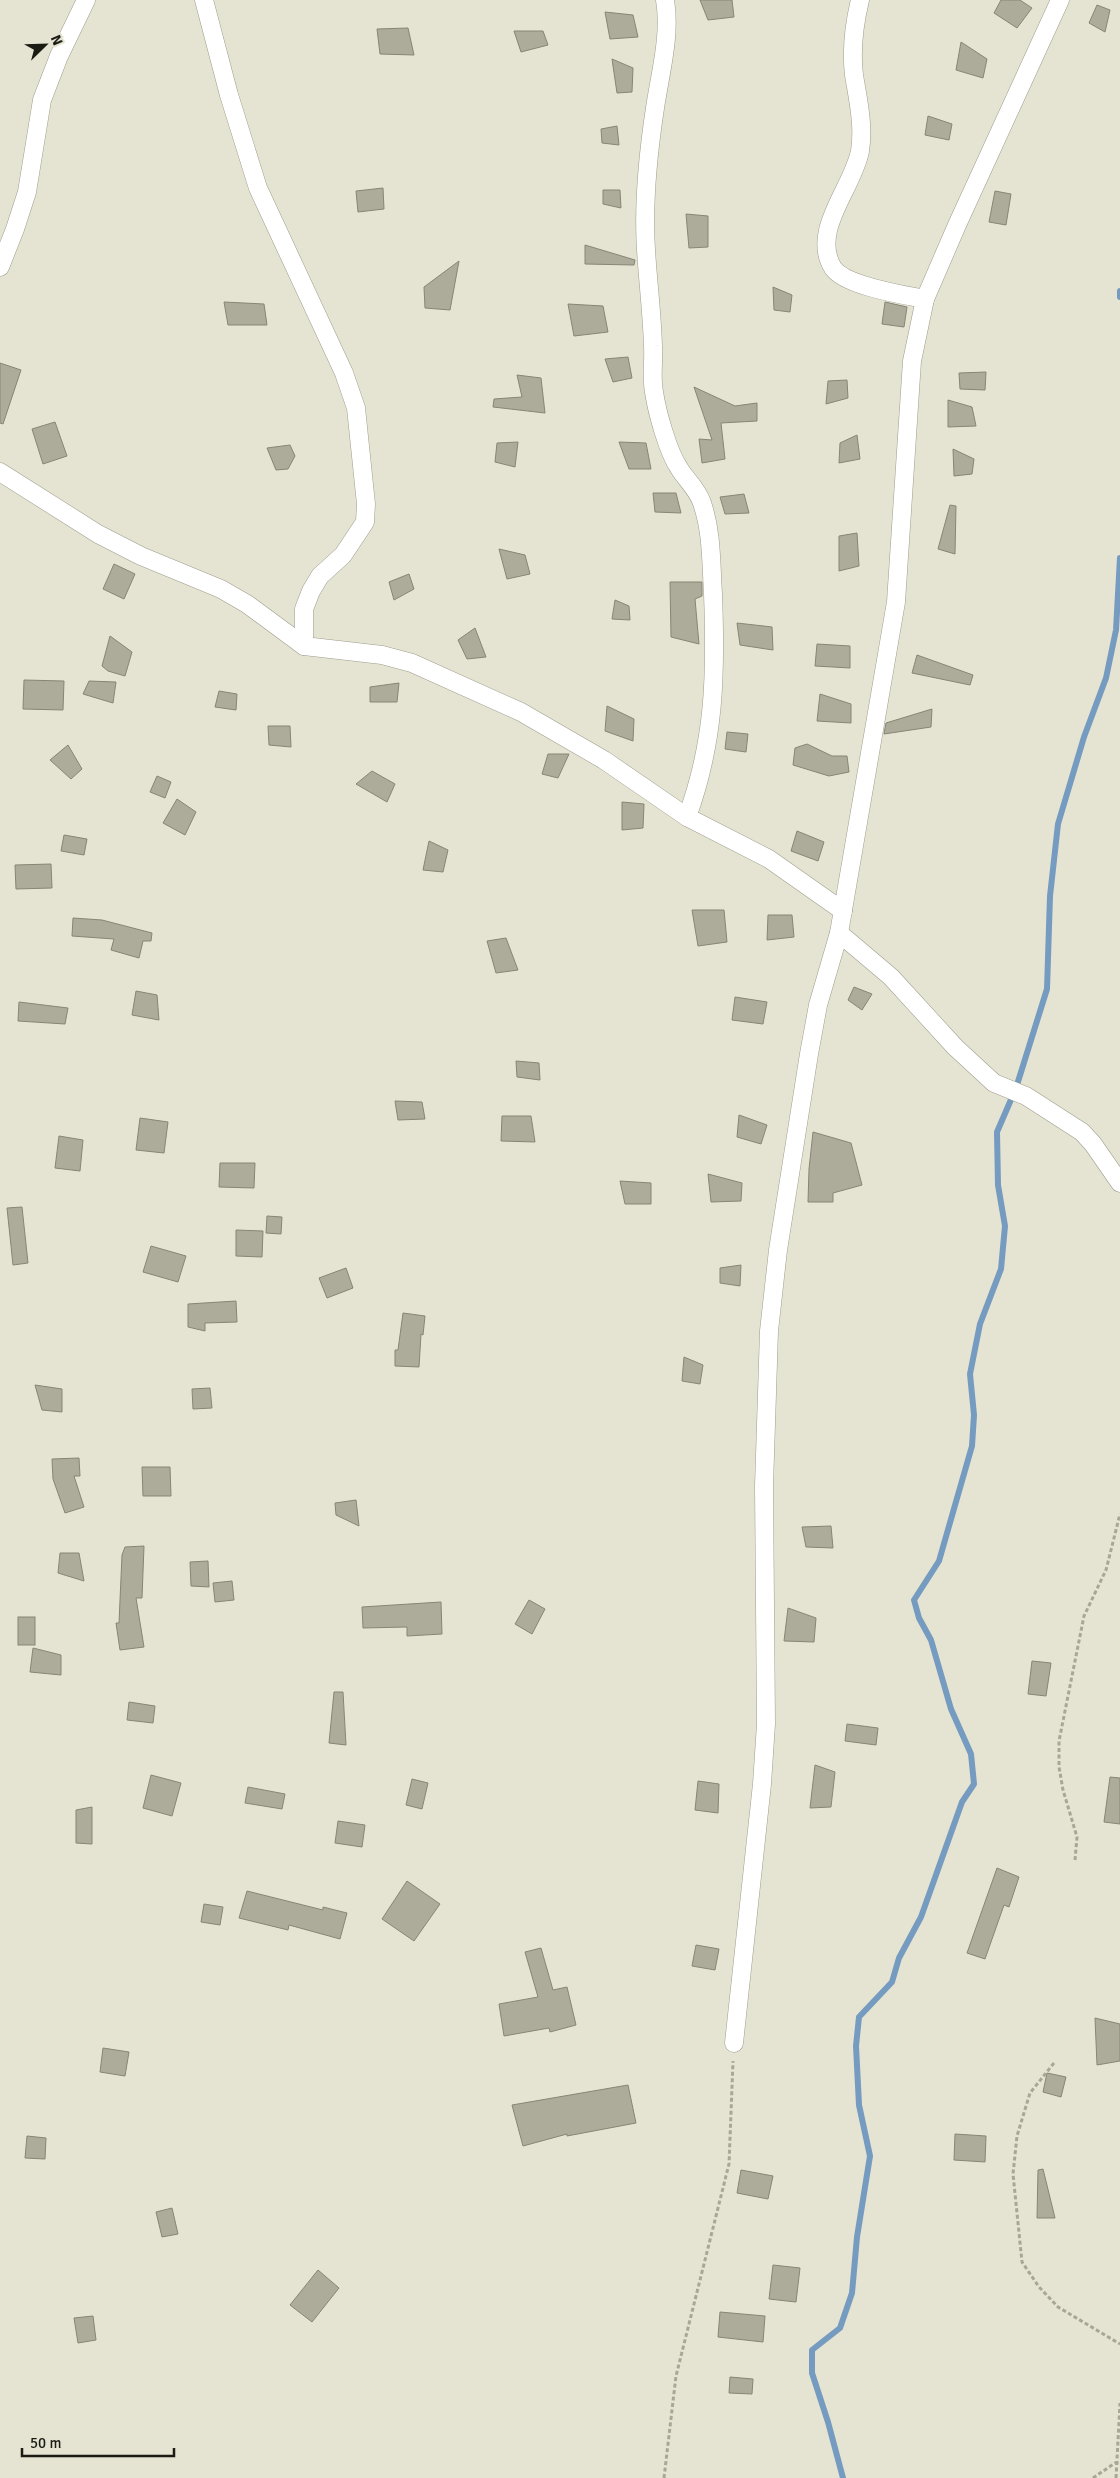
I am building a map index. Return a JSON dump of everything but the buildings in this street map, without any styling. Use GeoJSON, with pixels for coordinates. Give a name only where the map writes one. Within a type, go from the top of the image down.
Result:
{"type":"FeatureCollection","features":[{"type":"Feature","properties":{"kind":"street"},"geometry":{"type":"LineString","coordinates":[[0,267],[15,229],[26,192],[42,100],[59,56],[86,0]]}},
{"type":"Feature","properties":{"kind":"street"},"geometry":{"type":"LineString","coordinates":[[204,0],[258,188],[344,373],[356,408],[366,504],[365,522],[343,555],[320,576],[310,591],[304,609],[304,646]]}},
{"type":"Feature","properties":{"kind":"street"},"geometry":{"type":"LineString","coordinates":[[665,0],[664,44],[646,187],[646,250],[652,322],[654,391],[672,454],[678,468],[696,490],[702,503],[711,550],[714,622],[711,723],[695,795],[687,817]]}},
{"type":"Feature","properties":{"kind":"street"},"geometry":{"type":"LineString","coordinates":[[860,0],[852,46],[854,75],[860,98],[860,150],[847,188],[830,220],[826,241],[828,255],[834,269],[844,277],[890,292],[925,299]]}},
{"type":"Feature","properties":{"kind":"street"},"geometry":{"type":"LineString","coordinates":[[734,2043],[760,1803],[766,1724],[764,1486],[769,1331],[778,1250],[809,1054],[818,1005],[839,933],[896,602],[911,370],[925,299],[1060,0]]}},
{"type":"Feature","properties":{"kind":"street"},"geometry":{"type":"LineString","coordinates":[[0,472],[98,534],[141,556],[221,589],[247,604],[304,646],[382,655],[436,672],[521,712],[568,738],[648,789],[687,817],[770,859],[843,911]]}},
{"type":"Feature","properties":{"kind":"street"},"geometry":{"type":"LineString","coordinates":[[839,933],[891,977],[955,1047],[994,1082],[1026,1096],[1082,1132],[1093,1144],[1120,1183]]}},
{"type":"Feature","properties":{"kind":"path"},"geometry":{"type":"LineString","coordinates":[[1075,1860],[1077,1837],[1063,1790],[1059,1767],[1059,1741],[1084,1616],[1106,1570],[1120,1514]]}},
{"type":"Feature","properties":{"kind":"path"},"geometry":{"type":"LineString","coordinates":[[664,2478],[676,2376],[728,2164],[734,2043]]}},
{"type":"Feature","properties":{"kind":"path"},"geometry":{"type":"LineString","coordinates":[[1054,2062],[1030,2092],[1017,2136],[1013,2174],[1022,2262],[1039,2286],[1058,2307],[1120,2344]]}},
{"type":"Feature","properties":{"kind":"path"},"geometry":{"type":"LineString","coordinates":[[1116,2478],[1120,2403]]}},
{"type":"Feature","properties":{"kind":"path"},"geometry":{"type":"LineString","coordinates":[[1093,2478],[1118,2463]]}},
{"type":"Feature","properties":{"kind":"waterway"},"geometry":{"type":"LineString","coordinates":[[1120,291],[1120,297]]}},
{"type":"Feature","properties":{"kind":"waterway"},"geometry":{"type":"LineString","coordinates":[[843,2478],[812,2373],[812,2350],[840,2328],[852,2293],[857,2237],[870,2156],[859,2105],[856,2046],[859,2017],[892,1982],[899,1958],[921,1917],[962,1802],[974,1784],[971,1754],[951,1709],[931,1640],[919,1618],[914,1600],[939,1561],[972,1446],[974,1415],[970,1374],[980,1324],[1001,1269],[1005,1226],[998,1185],[997,1132],[1016,1088],[1047,989],[1050,896],[1058,824],[1084,737],[1106,678],[1116,630],[1120,558]]}}]}
